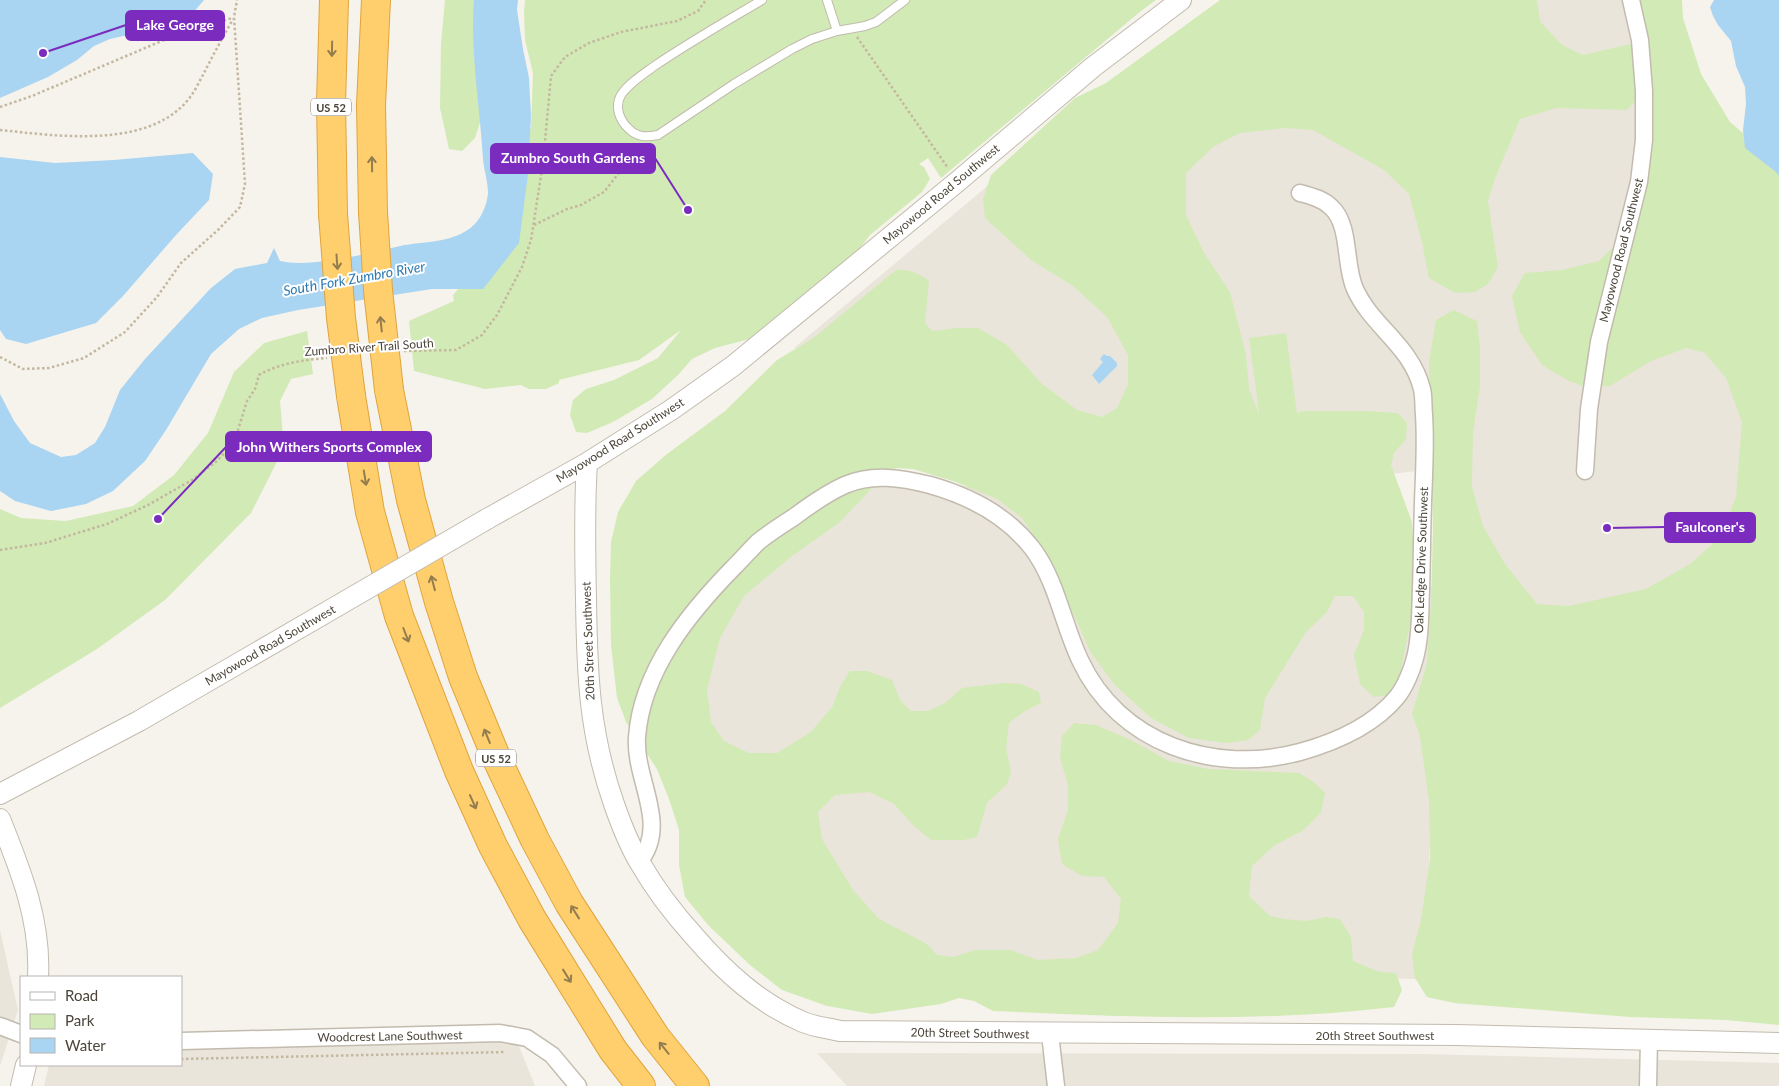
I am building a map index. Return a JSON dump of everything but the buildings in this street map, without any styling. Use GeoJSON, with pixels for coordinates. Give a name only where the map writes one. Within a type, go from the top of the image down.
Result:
{"type":"FeatureCollection","features":[{"type":"Feature","properties":{"kind":"highway","name":"US 52"},"geometry":{"type":"LineString","coordinates":[[334,0],[331,103],[334,214],[341,318],[351,396],[370,512],[398,616],[459,771],[493,846],[532,919],[613,1050],[641,1086]]}},
{"type":"Feature","properties":{"kind":"highway","name":"US 52"},"geometry":{"type":"LineString","coordinates":[[376,0],[371,105],[373,212],[378,290],[389,390],[410,500],[439,602],[463,677],[496,757],[535,840],[569,903],[655,1036],[695,1086]]}},
{"type":"Feature","properties":{"kind":"street","name":"Mayowood Road Southwest"},"geometry":{"type":"LineString","coordinates":[[0,794],[139,721],[587,463],[671,410],[733,366],[957,182],[1093,67],[1181,0]]}},
{"type":"Feature","properties":{"kind":"street","name":"Mayowood Road Southwest"},"geometry":{"type":"LineString","coordinates":[[1585,471],[1588,409],[1599,342],[1639,182],[1644,140],[1644,91],[1640,40],[1631,0]]}},
{"type":"Feature","properties":{"kind":"street","name":"Oak Ledge Drive Southwest"},"geometry":{"type":"LineString","coordinates":[[639,862],[648,851],[652,832],[651,813],[641,775],[637,736],[644,702],[661,660],[676,635],[713,589],[759,541],[813,503],[845,485],[866,478],[903,479],[935,486],[965,497],[998,516],[1018,532],[1034,551],[1046,572],[1080,659],[1096,689],[1120,716],[1150,736],[1184,751],[1223,759],[1261,758],[1298,752],[1339,740],[1374,720],[1400,694],[1414,659],[1420,622],[1425,428],[1422,391],[1413,365],[1398,343],[1361,300],[1352,283],[1344,229],[1334,209],[1320,199],[1300,193]]}},
{"type":"Feature","properties":{"kind":"street","name":"20th Street Southwest"},"geometry":{"type":"LineString","coordinates":[[587,463],[584,505],[587,661],[590,699],[595,738],[605,777],[620,821],[639,862],[682,922],[712,957],[741,985],[774,1007],[805,1022],[840,1031],[1050,1034],[1458,1035],[1779,1043]]}},
{"type":"Feature","properties":{"kind":"street"},"geometry":{"type":"LineString","coordinates":[[0,819],[20,869],[34,913],[39,958],[38,976]]}},
{"type":"Feature","properties":{"kind":"street"},"geometry":{"type":"LineString","coordinates":[[0,1026],[20,1034]]}},
{"type":"Feature","properties":{"kind":"street","name":"Woodcrest Lane Southwest"},"geometry":{"type":"LineString","coordinates":[[182,1041],[500,1033],[527,1038],[552,1055],[578,1086]]}},
{"type":"Feature","properties":{"kind":"street"},"geometry":{"type":"LineString","coordinates":[[1050,1034],[1056,1086]]}},
{"type":"Feature","properties":{"kind":"street"},"geometry":{"type":"LineString","coordinates":[[1648,1086],[1649,1040]]}},
{"type":"Feature","properties":{"kind":"street"},"geometry":{"type":"LineString","coordinates":[[20,1086],[26,1066]]}},
{"type":"Feature","properties":{"kind":"lane"},"geometry":{"type":"LineString","coordinates":[[762,0],[667,57],[626,89],[620,96],[619,116],[631,131],[646,137],[658,135],[792,48],[837,31],[852,30],[876,22],[905,0]]}},
{"type":"Feature","properties":{"kind":"lane"},"geometry":{"type":"LineString","coordinates":[[827,0],[837,31]]}},
{"type":"Feature","properties":{"kind":"path"},"geometry":{"type":"LineString","coordinates":[[0,358],[23,369],[49,368],[84,358],[117,338],[125,332],[157,297],[180,263],[219,229],[240,207],[245,184],[234,17],[237,0]]}},
{"type":"Feature","properties":{"kind":"path","name":"Zumbro River Trail South"},"geometry":{"type":"LineString","coordinates":[[403,351],[456,350],[482,335],[497,314],[522,267],[531,240],[543,163],[551,76],[565,57],[589,43],[621,32],[678,21],[698,11],[706,0]]}},
{"type":"Feature","properties":{"kind":"path"},"geometry":{"type":"LineString","coordinates":[[0,107],[32,96],[164,40],[234,17]]}},
{"type":"Feature","properties":{"kind":"path"},"geometry":{"type":"LineString","coordinates":[[0,130],[44,134],[113,135],[150,128],[172,116],[191,96],[234,17]]}},
{"type":"Feature","properties":{"kind":"path"},"geometry":{"type":"LineString","coordinates":[[852,30],[957,182]]}},
{"type":"Feature","properties":{"kind":"path"},"geometry":{"type":"LineString","coordinates":[[534,225],[567,209],[581,205],[604,192],[634,156],[646,137]]}},
{"type":"Feature","properties":{"kind":"path","name":"Zumbro River Trail South"},"geometry":{"type":"LineString","coordinates":[[0,550],[45,542],[107,524],[148,505],[183,485],[217,462],[234,443],[247,401],[255,388],[259,375],[280,365],[335,357]]}},
{"type":"Feature","properties":{"kind":"path"},"geometry":{"type":"LineString","coordinates":[[182,1059],[506,1052]]}},
{"type":"Feature","properties":{"kind":"shaded area"},"geometry":{"type":"Polygon","coordinates":[[[1442,0],[1643,0],[1779,320],[1779,642],[1432,635],[1428,979],[1233,977],[1114,982],[842,951],[687,710],[713,589],[845,485],[903,479],[1000,490],[1238,559],[1433,587],[1435,469],[1231,492],[794,348],[1009,168],[1442,0]]]}},
{"type":"Feature","properties":{"kind":"shaded area"},"geometry":{"type":"Polygon","coordinates":[[[0,930],[18,1010],[0,1066],[0,930]]]}},
{"type":"Feature","properties":{"kind":"shaded area"},"geometry":{"type":"Polygon","coordinates":[[[515,1036],[535,1086],[44,1086],[49,1066],[182,1066],[182,1041],[515,1036]]]}},
{"type":"Feature","properties":{"kind":"shaded area"},"geometry":{"type":"Polygon","coordinates":[[[817,1053],[1422,1054],[1779,1063],[1779,1086],[847,1086],[817,1053]]]}},
{"type":"Feature","properties":{"kind":"green space"},"geometry":{"type":"Polygon","coordinates":[[[445,0],[481,0],[485,107],[475,138],[462,151],[449,149],[440,108],[441,44],[445,0]]]}},
{"type":"Feature","properties":{"kind":"green space"},"geometry":{"type":"Polygon","coordinates":[[[525,0],[1156,0],[941,178],[928,158],[919,164],[924,167],[930,179],[922,192],[870,235],[853,257],[753,338],[715,348],[692,359],[652,399],[613,422],[587,433],[576,432],[570,415],[573,400],[586,389],[614,380],[658,358],[681,330],[639,360],[559,380],[559,383],[546,389],[529,389],[521,385],[485,389],[414,371],[409,321],[454,301],[453,295],[469,277],[531,127],[533,73],[525,40],[525,0]]]}},
{"type":"Feature","properties":{"kind":"green space"},"geometry":{"type":"Polygon","coordinates":[[[1220,0],[1537,0],[1540,21],[1562,45],[1583,55],[1631,44],[1635,62],[1637,99],[1627,110],[1557,108],[1520,119],[1496,176],[1488,201],[1498,267],[1488,284],[1475,292],[1455,293],[1429,278],[1422,242],[1409,194],[1384,170],[1313,130],[1285,128],[1240,133],[1213,147],[1186,173],[1186,215],[1204,253],[1230,292],[1246,355],[1249,389],[1258,412],[1249,338],[1286,333],[1297,413],[1304,411],[1365,411],[1398,413],[1407,423],[1406,439],[1394,453],[1391,465],[1412,522],[1414,553],[1413,609],[1400,675],[1388,695],[1374,697],[1360,684],[1354,655],[1364,630],[1364,612],[1353,596],[1335,596],[1327,612],[1306,632],[1265,698],[1260,730],[1248,740],[1226,743],[1189,738],[1151,718],[1115,685],[1091,653],[1046,553],[1022,518],[997,499],[956,482],[913,469],[896,468],[872,488],[840,522],[792,556],[744,596],[720,638],[707,690],[711,722],[724,741],[749,753],[777,753],[811,732],[832,707],[841,685],[850,671],[867,671],[892,680],[900,700],[911,711],[928,711],[945,703],[962,688],[1002,683],[1021,684],[1039,692],[1041,703],[1025,711],[1009,723],[1006,747],[1011,773],[1007,784],[987,803],[977,837],[964,840],[931,840],[914,826],[894,804],[869,792],[835,795],[818,812],[822,839],[853,890],[879,919],[927,944],[937,955],[954,957],[975,950],[1010,950],[1038,960],[1076,958],[1098,950],[1118,923],[1121,899],[1104,877],[1082,876],[1062,864],[1058,839],[1068,810],[1068,785],[1060,758],[1062,736],[1074,723],[1096,725],[1131,740],[1169,761],[1209,769],[1299,773],[1315,783],[1325,793],[1321,813],[1302,831],[1275,845],[1252,866],[1249,896],[1270,916],[1307,921],[1326,917],[1340,919],[1351,937],[1353,961],[1380,972],[1396,973],[1402,990],[1394,1007],[1344,1012],[1244,1017],[1143,1017],[993,1011],[974,1001],[959,998],[941,1004],[872,1014],[827,1006],[782,990],[750,965],[708,925],[685,897],[679,865],[679,830],[669,799],[657,769],[626,722],[617,698],[611,645],[610,579],[611,542],[618,512],[636,481],[667,454],[725,411],[777,360],[812,339],[896,270],[913,272],[929,281],[925,323],[932,331],[978,328],[1007,345],[1041,383],[1077,410],[1102,417],[1117,408],[1128,384],[1128,355],[1107,317],[1073,286],[1031,260],[985,218],[983,199],[991,175],[1075,98],[1106,83],[1220,0]]]}},
{"type":"Feature","properties":{"kind":"green space"},"geometry":{"type":"Polygon","coordinates":[[[1639,0],[1682,0],[1683,18],[1701,74],[1730,122],[1779,164],[1779,1025],[1726,1020],[1630,1017],[1454,1003],[1427,997],[1415,978],[1412,954],[1421,920],[1430,859],[1429,801],[1420,736],[1412,714],[1427,663],[1431,603],[1433,529],[1429,362],[1436,320],[1454,310],[1477,321],[1480,348],[1480,386],[1473,433],[1472,487],[1483,526],[1505,564],[1537,604],[1569,606],[1646,589],[1690,564],[1720,537],[1736,497],[1742,422],[1726,378],[1705,353],[1686,348],[1651,361],[1610,386],[1586,387],[1569,381],[1542,365],[1520,332],[1512,296],[1525,273],[1562,270],[1599,261],[1636,224],[1649,157],[1653,110],[1651,66],[1639,0]]]}},
{"type":"Feature","properties":{"kind":"green space"},"geometry":{"type":"Polygon","coordinates":[[[307,331],[313,374],[291,379],[280,401],[284,448],[251,513],[165,600],[97,649],[0,708],[0,509],[21,518],[66,521],[133,506],[174,475],[208,433],[234,372],[264,343],[307,331]]]}},
{"type":"Feature","properties":{"kind":"water"},"geometry":{"type":"Polygon","coordinates":[[[0,0],[204,0],[192,14],[154,29],[110,39],[94,46],[77,60],[48,77],[0,98],[0,0]]]}},
{"type":"Feature","properties":{"kind":"water","name":"South Fork Zumbro River"},"geometry":{"type":"Polygon","coordinates":[[[474,0],[518,0],[517,10],[529,78],[531,116],[528,174],[519,243],[483,289],[432,289],[298,310],[262,318],[239,329],[211,354],[166,430],[145,461],[113,491],[86,504],[51,511],[15,501],[0,491],[0,394],[14,421],[30,443],[61,457],[76,455],[95,443],[105,427],[120,390],[145,359],[211,288],[235,269],[267,263],[274,248],[280,261],[306,263],[432,242],[458,235],[475,224],[484,209],[488,193],[474,59],[474,0]]]}},
{"type":"Feature","properties":{"kind":"water"},"geometry":{"type":"Polygon","coordinates":[[[1714,0],[1779,0],[1779,176],[1745,148],[1743,130],[1746,104],[1745,87],[1736,66],[1731,41],[1713,16],[1710,7],[1714,0]]]}},
{"type":"Feature","properties":{"kind":"water"},"geometry":{"type":"Polygon","coordinates":[[[193,153],[213,174],[209,200],[123,296],[96,323],[26,344],[6,339],[0,330],[0,157],[55,163],[193,153]]]}},
{"type":"Feature","properties":{"kind":"water"},"geometry":{"type":"Polygon","coordinates":[[[1104,354],[1110,356],[1117,363],[1117,366],[1099,384],[1092,375],[1103,362],[1100,359],[1104,354]]]}},
{"type":"Feature","properties":{"kind":"place","name":"Lake George"},"geometry":{"type":"Point","coordinates":[43,53]}},
{"type":"Feature","properties":{"kind":"place","name":"Zumbro South Gardens"},"geometry":{"type":"Point","coordinates":[688,210]}},
{"type":"Feature","properties":{"kind":"place","name":"John Withers Sports Complex"},"geometry":{"type":"Point","coordinates":[158,519]}},
{"type":"Feature","properties":{"kind":"place","name":"Faulconer's"},"geometry":{"type":"Point","coordinates":[1607,528]}}]}
